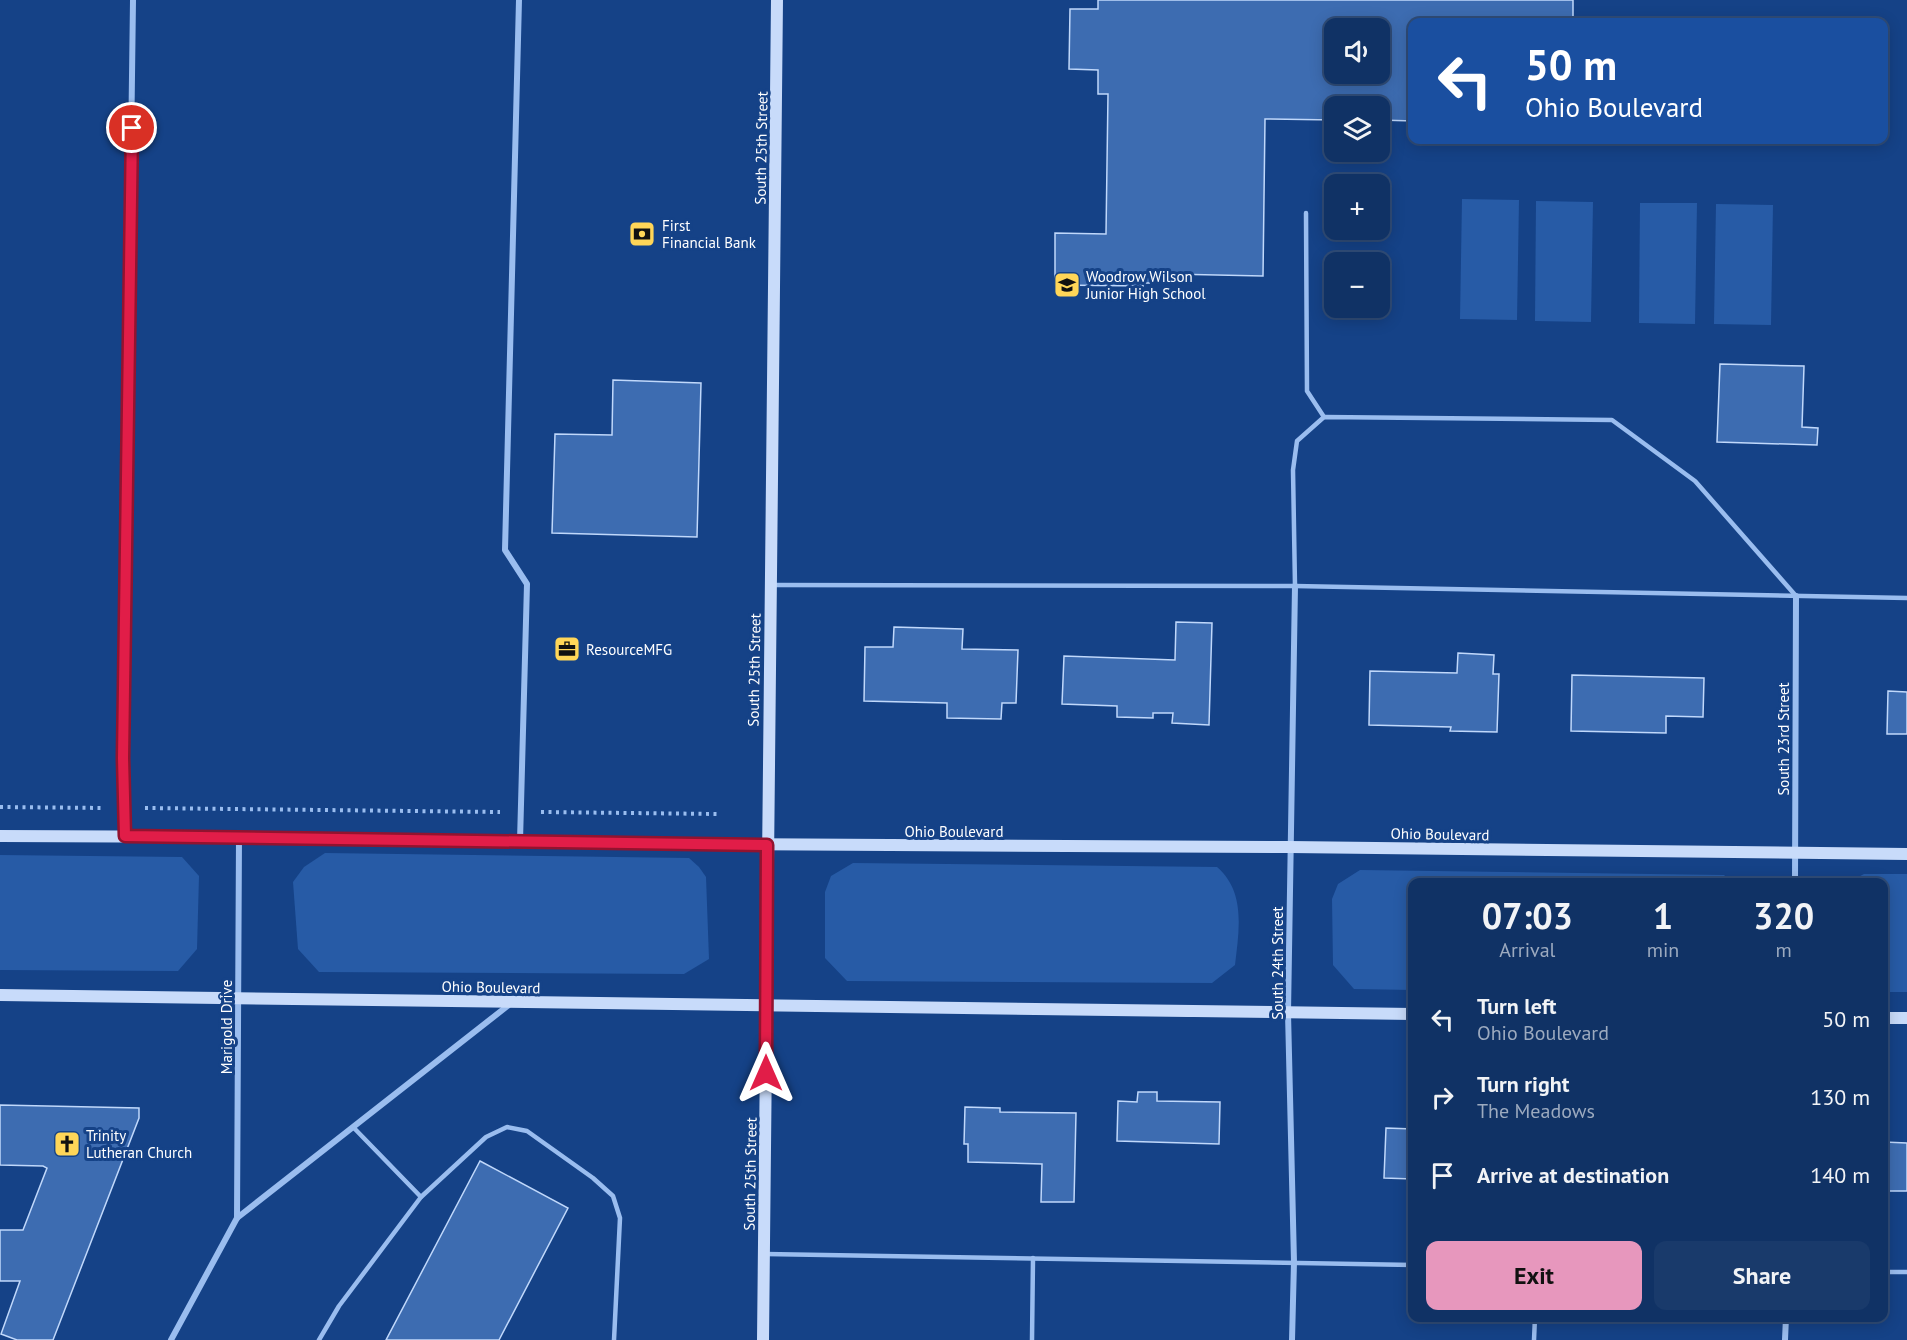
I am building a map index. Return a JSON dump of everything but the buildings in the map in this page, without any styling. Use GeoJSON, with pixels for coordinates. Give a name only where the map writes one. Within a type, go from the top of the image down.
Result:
{"type":"FeatureCollection","features":[{"type":"Feature","properties":{"kind":"street"},"geometry":{"type":"LineString","coordinates":[[125,836],[133,0]]}},
{"type":"Feature","properties":{"kind":"street"},"geometry":{"type":"LineString","coordinates":[[519,0],[505,550],[527,584],[520,841]]}},
{"type":"Feature","properties":{"kind":"street","name":"South 25th Street"},"geometry":{"type":"LineString","coordinates":[[763,1340],[777,0]]}},
{"type":"Feature","properties":{"kind":"street","name":"South 24th Street"},"geometry":{"type":"LineString","coordinates":[[1292,1340],[1294,1263],[1288,1012],[1295,586]]}},
{"type":"Feature","properties":{"kind":"street","name":"South 23rd Street"},"geometry":{"type":"LineString","coordinates":[[1795,878],[1796,596]]}},
{"type":"Feature","properties":{"kind":"street","name":"Ohio Boulevard"},"geometry":{"type":"LineString","coordinates":[[0,836],[1907,854]]}},
{"type":"Feature","properties":{"kind":"street","name":"Marigold Drive"},"geometry":{"type":"LineString","coordinates":[[237,1218],[238,837]]}},
{"type":"Feature","properties":{"kind":"street","name":"Ohio Boulevard"},"geometry":{"type":"LineString","coordinates":[[0,995],[1408,1014]]}},
{"type":"Feature","properties":{"kind":"street","name":"Marigold Drive"},"geometry":{"type":"LineString","coordinates":[[171,1340],[237,1218],[513,1002]]}},
{"type":"Feature","properties":{"kind":"street"},"geometry":{"type":"LineString","coordinates":[[1888,1018],[1907,1018]]}},
{"type":"Feature","properties":{"kind":"street"},"geometry":{"type":"LineString","coordinates":[[1785,1340],[1786,1322]]}},
{"type":"Feature","properties":{"kind":"lane"},"geometry":{"type":"LineString","coordinates":[[1306,213],[1307,391],[1324,417]]}},
{"type":"Feature","properties":{"kind":"lane"},"geometry":{"type":"LineString","coordinates":[[1295,586],[1293,470],[1297,441],[1324,417],[1612,420],[1695,481],[1796,596]]}},
{"type":"Feature","properties":{"kind":"lane"},"geometry":{"type":"LineString","coordinates":[[770,585],[1295,586],[1907,598]]}},
{"type":"Feature","properties":{"kind":"lane"},"geometry":{"type":"LineString","coordinates":[[353,1127],[421,1197]]}},
{"type":"Feature","properties":{"kind":"lane"},"geometry":{"type":"LineString","coordinates":[[319,1340],[339,1306],[421,1197],[486,1137],[507,1127],[528,1131],[593,1178],[613,1196],[620,1218],[614,1340]]}},
{"type":"Feature","properties":{"kind":"lane"},"geometry":{"type":"LineString","coordinates":[[764,1254],[1408,1264]]}},
{"type":"Feature","properties":{"kind":"lane"},"geometry":{"type":"LineString","coordinates":[[1032,1340],[1033,1258]]}},
{"type":"Feature","properties":{"kind":"lane"},"geometry":{"type":"LineString","coordinates":[[1888,1272],[1907,1272]]}},
{"type":"Feature","properties":{"kind":"lane"},"geometry":{"type":"LineString","coordinates":[[1534,1340],[1535,1322]]}},
{"type":"Feature","properties":{"kind":"path"},"geometry":{"type":"LineString","coordinates":[[0,807],[717,814]]}},
{"type":"Feature","properties":{"kind":"shaded area"},"geometry":{"type":"Polygon","coordinates":[[[1462,199],[1519,200],[1517,320],[1460,319],[1462,199]]]}},
{"type":"Feature","properties":{"kind":"shaded area"},"geometry":{"type":"Polygon","coordinates":[[[1536,201],[1593,202],[1591,322],[1535,321],[1536,201]]]}},
{"type":"Feature","properties":{"kind":"shaded area"},"geometry":{"type":"Polygon","coordinates":[[[1640,203],[1697,203],[1695,324],[1639,323],[1640,203]]]}},
{"type":"Feature","properties":{"kind":"shaded area"},"geometry":{"type":"Polygon","coordinates":[[[1716,204],[1773,205],[1771,325],[1714,324],[1716,204]]]}},
{"type":"Feature","properties":{"kind":"shaded area"},"geometry":{"type":"Polygon","coordinates":[[[325,853],[689,858],[706,877],[709,959],[684,974],[319,972],[298,949],[293,882],[304,867],[325,853]]]}},
{"type":"Feature","properties":{"kind":"shaded area"},"geometry":{"type":"Polygon","coordinates":[[[0,855],[182,857],[199,876],[197,949],[178,971],[0,970],[0,855]]]}},
{"type":"Feature","properties":{"kind":"shaded area"},"geometry":{"type":"Polygon","coordinates":[[[853,863],[1217,867],[1233,888],[1236,900],[1239,925],[1235,965],[1212,983],[847,981],[825,958],[825,892],[831,876],[853,863]]]}},
{"type":"Feature","properties":{"kind":"shaded area"},"geometry":{"type":"Polygon","coordinates":[[[1360,870],[1724,875],[1727,878],[1408,878],[1408,990],[1354,989],[1333,965],[1332,899],[1338,884],[1360,870]]]}},
{"type":"Feature","properties":{"kind":"shaded area"},"geometry":{"type":"Polygon","coordinates":[[[1864,874],[1907,874],[1907,992],[1888,992],[1888,878],[1856,878],[1864,874]]]}},
{"type":"Feature","properties":{"kind":"place","name":"First Financial Bank"},"geometry":{"type":"Point","coordinates":[642,234]}},
{"type":"Feature","properties":{"kind":"place","name":"Woodrow Wilson Junior High School"},"geometry":{"type":"Point","coordinates":[1067,285]}},
{"type":"Feature","properties":{"kind":"place","name":"ResourceMFG"},"geometry":{"type":"Point","coordinates":[567,649]}},
{"type":"Feature","properties":{"kind":"place","name":"Trinity Lutheran Church"},"geometry":{"type":"Point","coordinates":[67,1144]}},
{"type":"Feature","properties":{"kind":"route"},"geometry":{"type":"LineString","coordinates":[[132,128],[123,758],[125,836],[767,845],[766,1073]]}}]}
